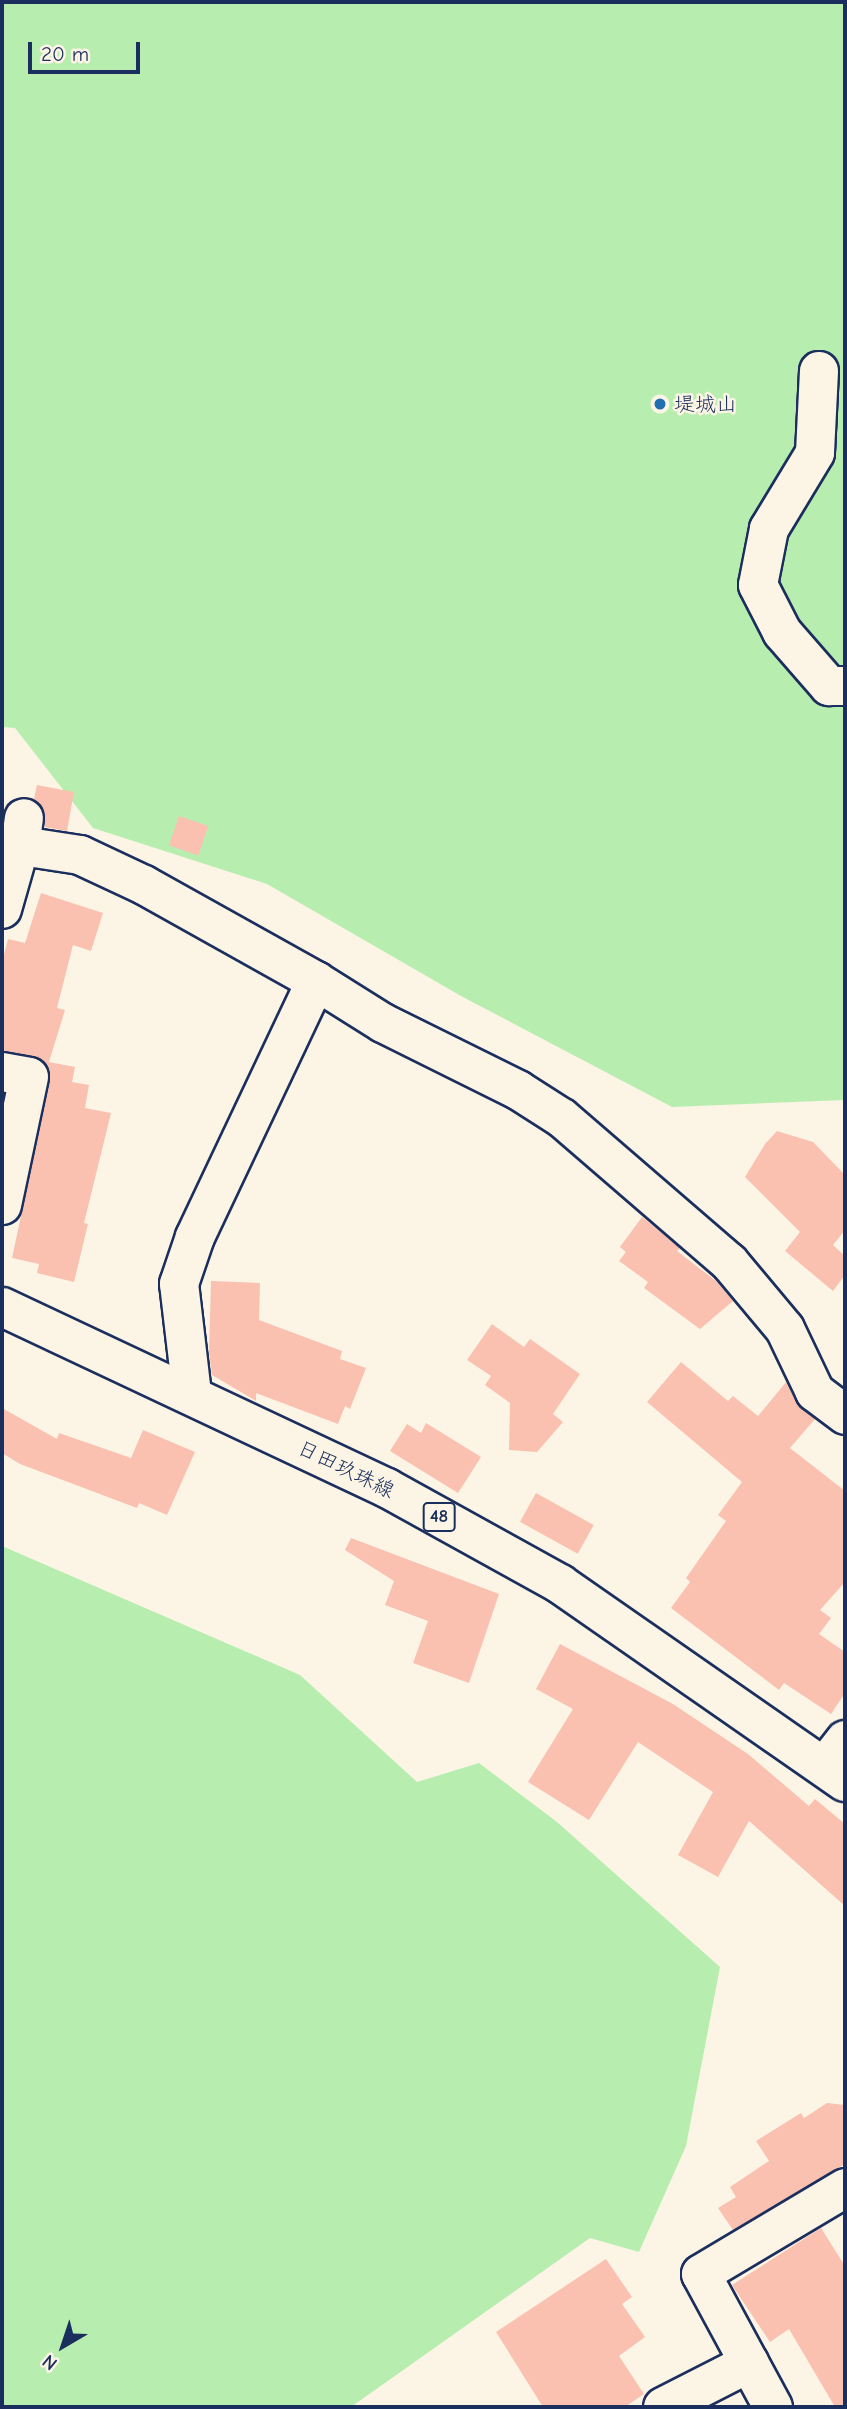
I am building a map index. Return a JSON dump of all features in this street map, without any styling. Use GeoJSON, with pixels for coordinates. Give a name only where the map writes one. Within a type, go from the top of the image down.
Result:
{"type":"FeatureCollection","features":[{"type":"Feature","properties":{"kind":"street"},"geometry":{"type":"LineString","coordinates":[[819,372],[815,453],[769,529],[758,585],[782,632],[829,686],[845,686]]}},
{"type":"Feature","properties":{"kind":"street"},"geometry":{"type":"LineString","coordinates":[[2,909],[15,836],[80,855],[144,885],[316,981],[383,1023],[518,1090],[562,1118],[729,1262],[785,1329],[815,1392],[845,1415]]}},
{"type":"Feature","properties":{"kind":"street"},"geometry":{"type":"LineString","coordinates":[[192,1394],[179,1284],[195,1237],[316,981]]}},
{"type":"Feature","properties":{"kind":"street"},"geometry":{"type":"LineString","coordinates":[[2,1072],[29,1077],[2,1205]]}},
{"type":"Feature","properties":{"kind":"street","name":"日田玖珠線"},"geometry":{"type":"LineString","coordinates":[[2,1307],[192,1394],[387,1488],[560,1584],[838,1762]]}},
{"type":"Feature","properties":{"kind":"street"},"geometry":{"type":"LineString","coordinates":[[773,2407],[701,2274],[845,2188]]}},
{"type":"Feature","properties":{"kind":"street"},"geometry":{"type":"LineString","coordinates":[[663,2407],[749,2362]]}},
{"type":"Feature","properties":{"kind":"green space"},"geometry":{"type":"Polygon","coordinates":[[[2,2],[845,2],[845,1100],[672,1107],[461,996],[267,884],[93,828],[15,728],[2,727],[2,2]]]}},
{"type":"Feature","properties":{"kind":"green space"},"geometry":{"type":"Polygon","coordinates":[[[2,1546],[300,1675],[417,1782],[479,1763],[557,1822],[720,1967],[686,2146],[639,2252],[590,2238],[351,2407],[2,2407],[2,1546]]]}},
{"type":"Feature","properties":{"kind":"building"},"geometry":{"type":"Polygon","coordinates":[[[37,785],[74,792],[67,831],[45,827],[44,811],[34,799],[37,785]]]}},
{"type":"Feature","properties":{"kind":"building"},"geometry":{"type":"Polygon","coordinates":[[[179,816],[208,826],[198,855],[169,845],[179,816]]]}},
{"type":"Feature","properties":{"kind":"building"},"geometry":{"type":"Polygon","coordinates":[[[41,893],[103,913],[91,951],[73,945],[57,1008],[65,1010],[49,1062],[75,1067],[72,1082],[89,1085],[85,1108],[111,1113],[84,1223],[88,1224],[74,1282],[37,1273],[39,1264],[12,1258],[50,1081],[49,1069],[43,1060],[2,1051],[2,963],[8,939],[25,943],[41,893]]]}},
{"type":"Feature","properties":{"kind":"building"},"geometry":{"type":"Polygon","coordinates":[[[777,1131],[813,1142],[845,1175],[845,1230],[833,1245],[845,1256],[845,1275],[833,1291],[785,1251],[800,1232],[745,1177],[765,1144],[777,1131]]]}},
{"type":"Feature","properties":{"kind":"building"},"geometry":{"type":"Polygon","coordinates":[[[642,1217],[680,1248],[677,1251],[716,1281],[733,1301],[700,1329],[644,1288],[648,1282],[619,1261],[626,1252],[620,1247],[642,1217]]]}},
{"type":"Feature","properties":{"kind":"building"},"geometry":{"type":"Polygon","coordinates":[[[211,1281],[260,1283],[259,1320],[342,1351],[340,1359],[366,1368],[350,1409],[345,1406],[338,1424],[256,1393],[256,1401],[212,1375],[209,1352],[211,1281]]]}},
{"type":"Feature","properties":{"kind":"building"},"geometry":{"type":"Polygon","coordinates":[[[492,1324],[524,1347],[530,1339],[580,1374],[553,1414],[563,1422],[537,1452],[509,1450],[510,1403],[485,1385],[491,1376],[467,1360],[492,1324]]]}},
{"type":"Feature","properties":{"kind":"building"},"geometry":{"type":"Polygon","coordinates":[[[681,1362],[728,1401],[733,1396],[758,1416],[786,1382],[796,1402],[815,1419],[790,1448],[845,1491],[845,1582],[820,1610],[831,1618],[819,1634],[845,1652],[845,1693],[831,1714],[784,1683],[779,1690],[671,1608],[690,1582],[686,1578],[726,1521],[718,1515],[742,1482],[647,1402],[681,1362]]]}},
{"type":"Feature","properties":{"kind":"building"},"geometry":{"type":"Polygon","coordinates":[[[2,1408],[57,1439],[59,1433],[131,1458],[143,1430],[195,1452],[167,1515],[139,1503],[137,1508],[20,1464],[2,1453],[2,1408]]]}},
{"type":"Feature","properties":{"kind":"building"},"geometry":{"type":"Polygon","coordinates":[[[426,1423],[481,1457],[458,1493],[390,1451],[407,1424],[421,1433],[426,1423]]]}},
{"type":"Feature","properties":{"kind":"building"},"geometry":{"type":"Polygon","coordinates":[[[536,1493],[594,1525],[578,1554],[520,1522],[536,1493]]]}},
{"type":"Feature","properties":{"kind":"building"},"geometry":{"type":"Polygon","coordinates":[[[351,1538],[499,1594],[469,1683],[413,1663],[428,1621],[385,1605],[394,1581],[345,1550],[351,1538]]]}},
{"type":"Feature","properties":{"kind":"building"},"geometry":{"type":"Polygon","coordinates":[[[560,1644],[673,1704],[748,1754],[809,1806],[815,1799],[845,1824],[845,1906],[749,1821],[718,1877],[678,1855],[713,1792],[638,1742],[589,1820],[528,1782],[573,1709],[536,1689],[560,1644]]]}},
{"type":"Feature","properties":{"kind":"building"},"geometry":{"type":"Polygon","coordinates":[[[827,2103],[845,2105],[845,2164],[733,2230],[718,2208],[736,2197],[730,2187],[769,2161],[756,2141],[801,2113],[804,2118],[827,2103]]]}},
{"type":"Feature","properties":{"kind":"building"},"geometry":{"type":"Polygon","coordinates":[[[821,2228],[845,2266],[845,2407],[835,2407],[789,2329],[770,2342],[732,2285],[821,2228]]]}},
{"type":"Feature","properties":{"kind":"building"},"geometry":{"type":"Polygon","coordinates":[[[606,2259],[632,2297],[622,2304],[645,2337],[619,2356],[644,2394],[625,2407],[543,2407],[496,2332],[606,2259]]]}},
{"type":"Feature","properties":{"kind":"place","name":"堤城山"},"geometry":{"type":"Point","coordinates":[660,404]}}]}
